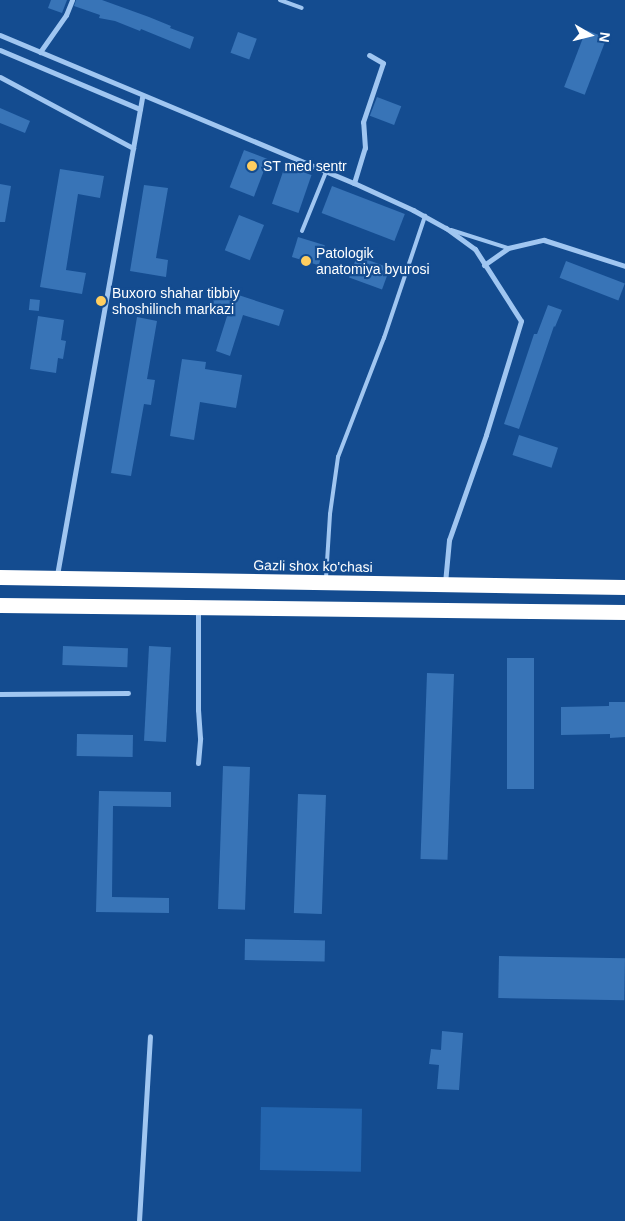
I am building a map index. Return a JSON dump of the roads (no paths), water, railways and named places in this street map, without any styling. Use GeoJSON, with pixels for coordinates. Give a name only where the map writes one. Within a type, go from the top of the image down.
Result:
{"type":"FeatureCollection","features":[{"type":"Feature","properties":{"kind":"highway","name":"Gazli shox ko'chasi"},"geometry":{"type":"LineString","coordinates":[[0,577],[625,587]]}},
{"type":"Feature","properties":{"kind":"highway"},"geometry":{"type":"LineString","coordinates":[[0,605],[625,612]]}},
{"type":"Feature","properties":{"kind":"street"},"geometry":{"type":"LineString","coordinates":[[40,52],[66,15],[72,0]]}},
{"type":"Feature","properties":{"kind":"street"},"geometry":{"type":"LineString","coordinates":[[0,36],[354,183],[425,216],[446,228],[475,249],[521,321],[486,436],[449,540],[445,584]]}},
{"type":"Feature","properties":{"kind":"street"},"geometry":{"type":"LineString","coordinates":[[0,50],[140,109]]}},
{"type":"Feature","properties":{"kind":"street"},"geometry":{"type":"LineString","coordinates":[[354,183],[365,148],[363,122],[382,63],[369,55]]}},
{"type":"Feature","properties":{"kind":"street"},"geometry":{"type":"LineString","coordinates":[[0,77],[133,148]]}},
{"type":"Feature","properties":{"kind":"street"},"geometry":{"type":"LineString","coordinates":[[56,578],[142,96]]}},
{"type":"Feature","properties":{"kind":"street"},"geometry":{"type":"LineString","coordinates":[[484,265],[508,248],[544,240],[625,266]]}},
{"type":"Feature","properties":{"kind":"street"},"geometry":{"type":"LineString","coordinates":[[198,607],[198,710],[200,738],[198,764]]}},
{"type":"Feature","properties":{"kind":"street"},"geometry":{"type":"LineString","coordinates":[[0,694],[128,693]]}},
{"type":"Feature","properties":{"kind":"street"},"geometry":{"type":"LineString","coordinates":[[139,1221],[150,1036]]}},
{"type":"Feature","properties":{"kind":"lane"},"geometry":{"type":"LineString","coordinates":[[280,0],[302,8]]}},
{"type":"Feature","properties":{"kind":"lane"},"geometry":{"type":"LineString","coordinates":[[302,231],[326,172]]}},
{"type":"Feature","properties":{"kind":"lane"},"geometry":{"type":"LineString","coordinates":[[326,582],[330,514],[338,457],[384,338],[425,216]]}},
{"type":"Feature","properties":{"kind":"lane"},"geometry":{"type":"LineString","coordinates":[[446,228],[508,248]]}},
{"type":"Feature","properties":{"kind":"place","name":"ST med sentr"},"geometry":{"type":"Point","coordinates":[252,166]}},
{"type":"Feature","properties":{"kind":"place","name":"Patologik anatomiya byurosi"},"geometry":{"type":"Point","coordinates":[306,261]}},
{"type":"Feature","properties":{"kind":"place","name":"Buxoro shahar tibbiy shoshilinch markazi"},"geometry":{"type":"Point","coordinates":[101,301]}}]}
